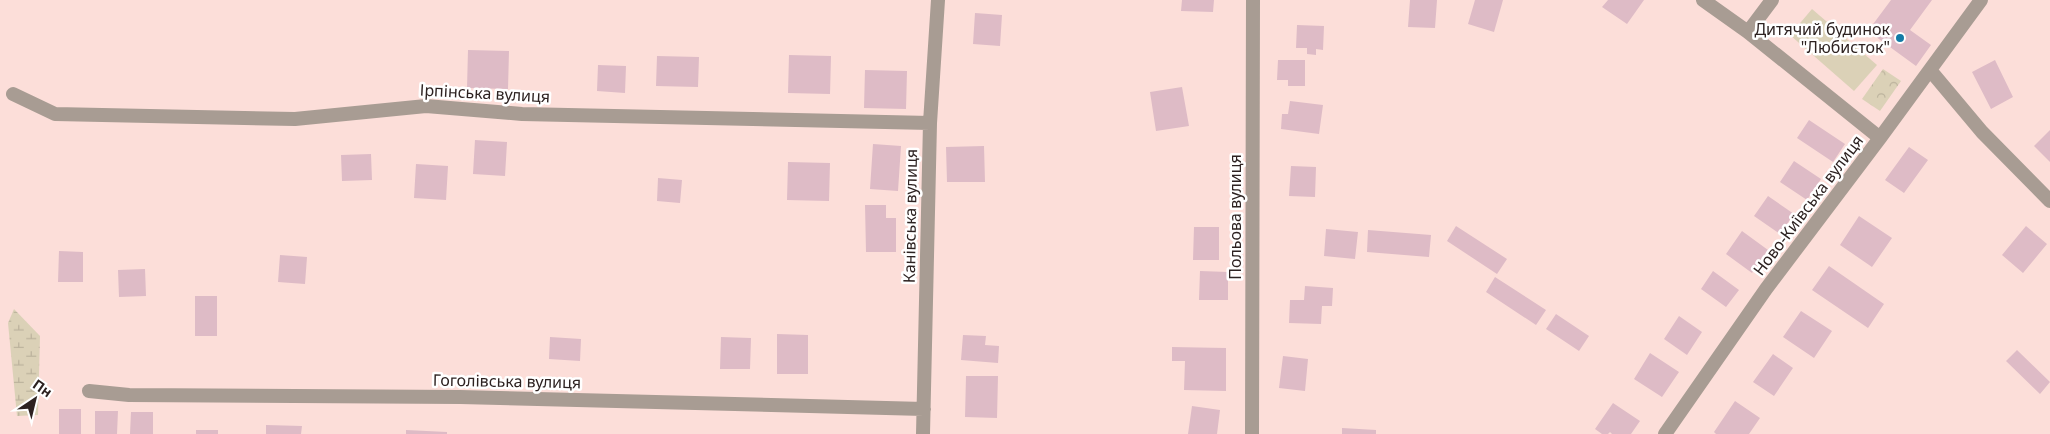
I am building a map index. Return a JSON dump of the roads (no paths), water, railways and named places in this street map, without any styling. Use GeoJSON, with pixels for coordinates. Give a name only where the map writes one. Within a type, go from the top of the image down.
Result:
{"type":"FeatureCollection","features":[{"type":"Feature","properties":{"kind":"street","name":"Канівська вулиця"},"geometry":{"type":"LineString","coordinates":[[923,434],[930,123],[938,0]]}},
{"type":"Feature","properties":{"kind":"street","name":"Польова вулиця"},"geometry":{"type":"LineString","coordinates":[[1252,434],[1253,0]]}},
{"type":"Feature","properties":{"kind":"street"},"geometry":{"type":"LineString","coordinates":[[1703,0],[1748,32],[1880,138]]}},
{"type":"Feature","properties":{"kind":"street"},"geometry":{"type":"LineString","coordinates":[[1748,32],[1772,0]]}},
{"type":"Feature","properties":{"kind":"street","name":"Ново-Київська вулиця"},"geometry":{"type":"LineString","coordinates":[[1665,434],[1766,289],[1981,0]]}},
{"type":"Feature","properties":{"kind":"street"},"geometry":{"type":"LineString","coordinates":[[1930,70],[1982,132],[2050,201]]}},
{"type":"Feature","properties":{"kind":"street","name":"Ірпінська вулиця"},"geometry":{"type":"LineString","coordinates":[[13,94],[55,114],[295,119],[426,106],[522,114],[930,123]]}},
{"type":"Feature","properties":{"kind":"street","name":"Гоголівська вулиця"},"geometry":{"type":"LineString","coordinates":[[89,391],[129,395],[460,397],[924,409]]}},
{"type":"Feature","properties":{"kind":"place","name":"Дитячий будинок \"Любисток\""},"geometry":{"type":"Point","coordinates":[1900,38]}}]}
